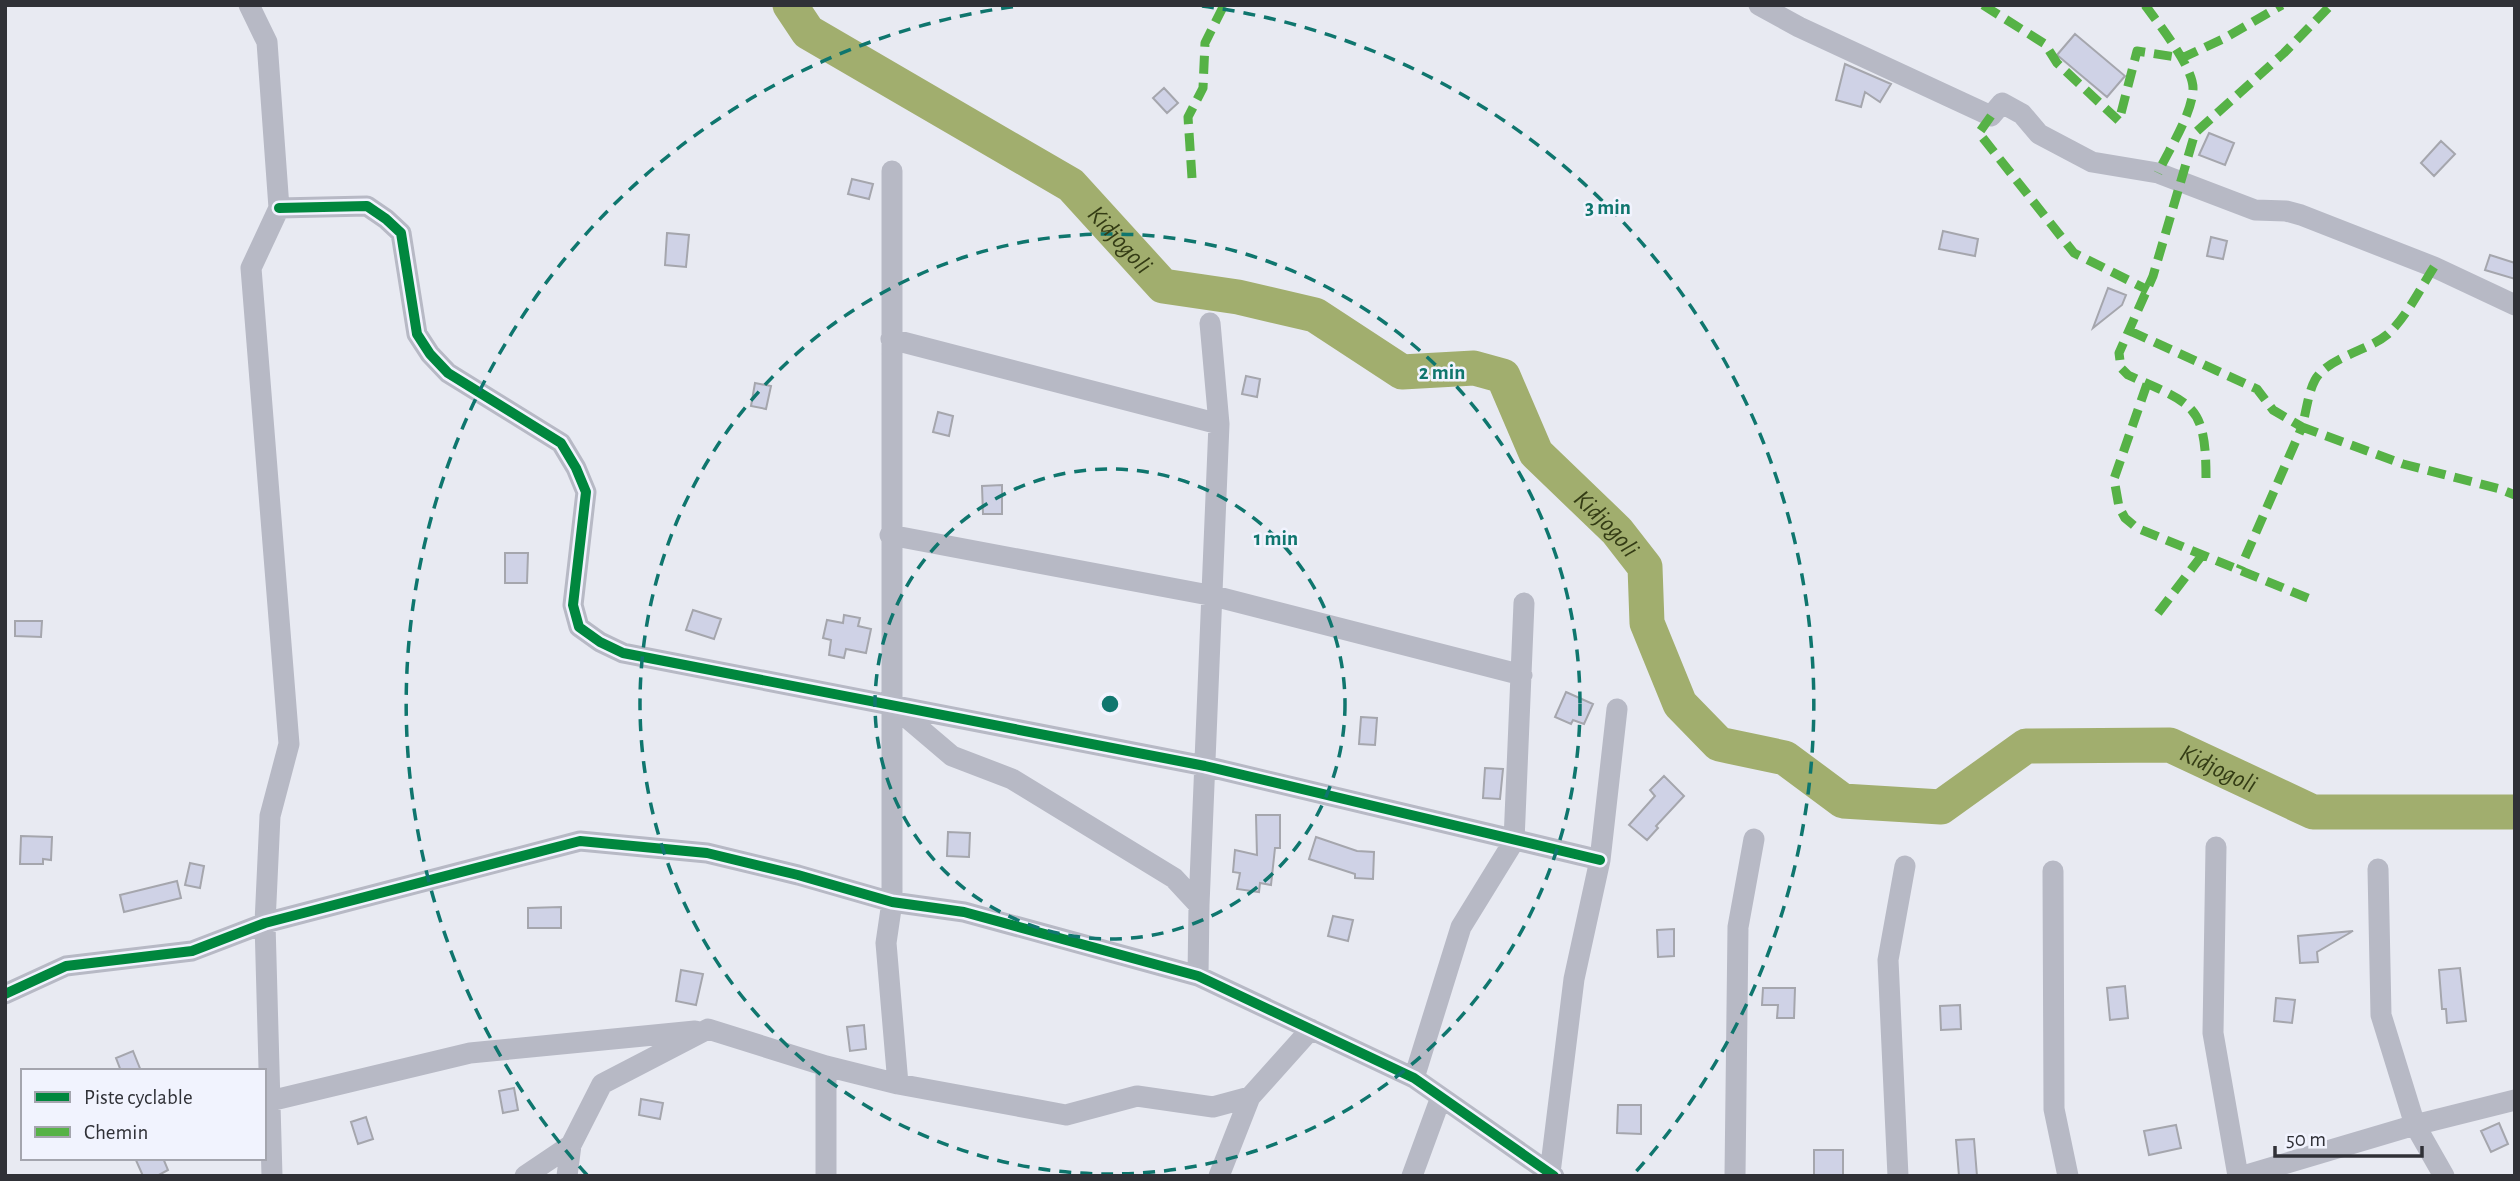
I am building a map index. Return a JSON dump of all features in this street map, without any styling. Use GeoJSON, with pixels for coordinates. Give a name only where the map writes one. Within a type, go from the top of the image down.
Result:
{"type":"FeatureCollection","features":[{"type":"Feature","properties":{"kind":"street"},"geometry":{"type":"LineString","coordinates":[[249,5],[267,42],[279,208],[251,268],[289,744],[270,816],[265,923],[272,1176]]}},
{"type":"Feature","properties":{"kind":"street"},"geometry":{"type":"LineString","coordinates":[[1759,5],[1799,27],[1991,116],[2002,103],[2022,114],[2039,134],[2081,158],[2158,173],[2255,210],[2286,211],[2301,215],[2434,267],[2515,306]]}},
{"type":"Feature","properties":{"kind":"street"},"geometry":{"type":"LineString","coordinates":[[892,171],[892,902],[886,943],[898,1084]]}},
{"type":"Feature","properties":{"kind":"street"},"geometry":{"type":"LineString","coordinates":[[279,208],[367,206],[394,225],[401,233],[417,334],[430,355],[447,373],[561,443],[586,492],[573,605],[579,627],[600,642],[623,653],[1205,766],[1600,860]]}},
{"type":"Feature","properties":{"kind":"street"},"geometry":{"type":"LineString","coordinates":[[1198,976],[1219,424],[1210,323]]}},
{"type":"Feature","properties":{"kind":"street"},"geometry":{"type":"LineString","coordinates":[[891,338],[1219,424]]}},
{"type":"Feature","properties":{"kind":"street"},"geometry":{"type":"LineString","coordinates":[[891,536],[1214,596],[1522,675]]}},
{"type":"Feature","properties":{"kind":"street"},"geometry":{"type":"LineString","coordinates":[[1414,1078],[1461,927],[1514,841],[1524,603]]}},
{"type":"Feature","properties":{"kind":"street"},"geometry":{"type":"LineString","coordinates":[[890,703],[952,757],[1012,779],[1174,878],[1199,905]]}},
{"type":"Feature","properties":{"kind":"street"},"geometry":{"type":"LineString","coordinates":[[5,994],[66,966],[192,951],[265,923],[580,841],[707,853],[798,874],[892,902],[964,912],[1198,976],[1414,1078],[1552,1174],[1574,979],[1600,860],[1617,709]]}},
{"type":"Feature","properties":{"kind":"street"},"geometry":{"type":"LineString","coordinates":[[1735,1176],[1738,927],[1754,839]]}},
{"type":"Feature","properties":{"kind":"street"},"geometry":{"type":"LineString","coordinates":[[2216,846],[2213,1033],[2241,1176],[2415,1125],[2515,1100]]}},
{"type":"Feature","properties":{"kind":"street"},"geometry":{"type":"LineString","coordinates":[[1898,1176],[1888,960],[1905,866]]}},
{"type":"Feature","properties":{"kind":"street"},"geometry":{"type":"LineString","coordinates":[[2378,869],[2381,1015],[2415,1125],[2444,1176]]}},
{"type":"Feature","properties":{"kind":"street"},"geometry":{"type":"LineString","coordinates":[[2053,871],[2054,1109],[2068,1176]]}},
{"type":"Feature","properties":{"kind":"street"},"geometry":{"type":"LineString","coordinates":[[1219,1176],[1250,1097],[1311,1029]]}},
{"type":"Feature","properties":{"kind":"street"},"geometry":{"type":"LineString","coordinates":[[270,1101],[470,1053],[708,1030],[826,1066],[898,1084],[1066,1115],[1137,1096],[1213,1107],[1250,1097]]}},
{"type":"Feature","properties":{"kind":"street"},"geometry":{"type":"LineString","coordinates":[[567,1176],[571,1145],[602,1084],[708,1030]]}},
{"type":"Feature","properties":{"kind":"street"},"geometry":{"type":"LineString","coordinates":[[826,1066],[826,1176]]}},
{"type":"Feature","properties":{"kind":"street"},"geometry":{"type":"LineString","coordinates":[[1412,1176],[1441,1097]]}},
{"type":"Feature","properties":{"kind":"street"},"geometry":{"type":"LineString","coordinates":[[525,1176],[571,1145]]}},
{"type":"Feature","properties":{"kind":"building"},"geometry":{"type":"Polygon","coordinates":[[[2075,34],[2125,76],[2107,97],[2057,55],[2075,34]]]}},
{"type":"Feature","properties":{"kind":"building"},"geometry":{"type":"Polygon","coordinates":[[[1845,64],[1891,84],[1880,102],[1865,92],[1861,107],[1836,100],[1845,64]]]}},
{"type":"Feature","properties":{"kind":"building"},"geometry":{"type":"Polygon","coordinates":[[[1164,88],[1178,103],[1167,113],[1153,98],[1164,88]]]}},
{"type":"Feature","properties":{"kind":"building"},"geometry":{"type":"Polygon","coordinates":[[[2209,133],[2234,143],[2225,165],[2199,155],[2209,133]]]}},
{"type":"Feature","properties":{"kind":"building"},"geometry":{"type":"Polygon","coordinates":[[[2441,141],[2455,154],[2434,176],[2421,163],[2441,141]]]}},
{"type":"Feature","properties":{"kind":"building"},"geometry":{"type":"Polygon","coordinates":[[[852,179],[873,184],[869,199],[848,194],[852,179]]]}},
{"type":"Feature","properties":{"kind":"building"},"geometry":{"type":"Polygon","coordinates":[[[1943,231],[1978,239],[1975,256],[1939,249],[1943,231]]]}},
{"type":"Feature","properties":{"kind":"building"},"geometry":{"type":"Polygon","coordinates":[[[667,233],[689,235],[686,267],[665,265],[667,233]]]}},
{"type":"Feature","properties":{"kind":"building"},"geometry":{"type":"Polygon","coordinates":[[[2211,237],[2227,241],[2223,259],[2207,256],[2211,237]]]}},
{"type":"Feature","properties":{"kind":"building"},"geometry":{"type":"Polygon","coordinates":[[[2490,255],[2515,263],[2515,279],[2485,270],[2490,255]]]}},
{"type":"Feature","properties":{"kind":"building"},"geometry":{"type":"Polygon","coordinates":[[[2108,288],[2126,295],[2122,305],[2093,328],[2108,288]]]}},
{"type":"Feature","properties":{"kind":"building"},"geometry":{"type":"Polygon","coordinates":[[[1246,376],[1260,379],[1257,397],[1242,394],[1246,376]]]}},
{"type":"Feature","properties":{"kind":"building"},"geometry":{"type":"Polygon","coordinates":[[[755,383],[771,386],[766,409],[751,406],[755,383]]]}},
{"type":"Feature","properties":{"kind":"building"},"geometry":{"type":"Polygon","coordinates":[[[938,412],[953,416],[949,436],[933,432],[938,412]]]}},
{"type":"Feature","properties":{"kind":"building"},"geometry":{"type":"Polygon","coordinates":[[[1002,485],[1002,514],[983,514],[982,486],[1002,485]]]}},
{"type":"Feature","properties":{"kind":"building"},"geometry":{"type":"Polygon","coordinates":[[[505,553],[528,553],[527,583],[505,583],[505,553]]]}},
{"type":"Feature","properties":{"kind":"building"},"geometry":{"type":"Polygon","coordinates":[[[693,610],[721,619],[714,639],[686,630],[693,610]]]}},
{"type":"Feature","properties":{"kind":"building"},"geometry":{"type":"Polygon","coordinates":[[[844,615],[860,618],[858,626],[871,629],[866,653],[846,649],[844,658],[829,655],[831,640],[823,638],[827,620],[843,623],[844,615]]]}},
{"type":"Feature","properties":{"kind":"building"},"geometry":{"type":"Polygon","coordinates":[[[15,621],[42,621],[41,637],[15,636],[15,621]]]}},
{"type":"Feature","properties":{"kind":"building"},"geometry":{"type":"Polygon","coordinates":[[[1566,692],[1593,704],[1584,724],[1573,720],[1571,724],[1555,717],[1566,692]]]}},
{"type":"Feature","properties":{"kind":"building"},"geometry":{"type":"Polygon","coordinates":[[[1361,717],[1377,718],[1375,745],[1359,744],[1361,717]]]}},
{"type":"Feature","properties":{"kind":"building"},"geometry":{"type":"Polygon","coordinates":[[[1485,768],[1503,769],[1500,799],[1483,798],[1485,768]]]}},
{"type":"Feature","properties":{"kind":"building"},"geometry":{"type":"Polygon","coordinates":[[[1664,776],[1684,796],[1656,826],[1658,828],[1647,840],[1629,825],[1655,796],[1650,790],[1664,776]]]}},
{"type":"Feature","properties":{"kind":"building"},"geometry":{"type":"Polygon","coordinates":[[[1256,815],[1280,815],[1280,848],[1275,848],[1271,885],[1260,883],[1259,892],[1237,889],[1240,873],[1233,872],[1235,850],[1257,855],[1256,815]]]}},
{"type":"Feature","properties":{"kind":"building"},"geometry":{"type":"Polygon","coordinates":[[[948,832],[970,833],[969,857],[947,856],[948,832]]]}},
{"type":"Feature","properties":{"kind":"building"},"geometry":{"type":"Polygon","coordinates":[[[21,836],[52,837],[51,860],[43,859],[43,864],[20,864],[21,836]]]}},
{"type":"Feature","properties":{"kind":"building"},"geometry":{"type":"Polygon","coordinates":[[[1316,837],[1357,851],[1374,852],[1373,879],[1355,878],[1355,874],[1309,859],[1316,837]]]}},
{"type":"Feature","properties":{"kind":"building"},"geometry":{"type":"Polygon","coordinates":[[[190,863],[204,866],[200,888],[185,885],[190,863]]]}},
{"type":"Feature","properties":{"kind":"building"},"geometry":{"type":"Polygon","coordinates":[[[177,881],[181,898],[124,912],[120,895],[177,881]]]}},
{"type":"Feature","properties":{"kind":"building"},"geometry":{"type":"Polygon","coordinates":[[[561,907],[561,928],[528,928],[528,908],[561,907]]]}},
{"type":"Feature","properties":{"kind":"building"},"geometry":{"type":"Polygon","coordinates":[[[1333,916],[1353,920],[1348,941],[1328,936],[1333,916]]]}},
{"type":"Feature","properties":{"kind":"building"},"geometry":{"type":"Polygon","coordinates":[[[1674,929],[1674,956],[1658,957],[1657,930],[1674,929]]]}},
{"type":"Feature","properties":{"kind":"building"},"geometry":{"type":"Polygon","coordinates":[[[2353,931],[2317,952],[2318,962],[2300,963],[2298,936],[2353,931]]]}},
{"type":"Feature","properties":{"kind":"building"},"geometry":{"type":"Polygon","coordinates":[[[2460,968],[2466,1021],[2447,1023],[2446,1009],[2442,1009],[2439,970],[2460,968]]]}},
{"type":"Feature","properties":{"kind":"building"},"geometry":{"type":"Polygon","coordinates":[[[681,970],[703,974],[696,1005],[676,1001],[681,970]]]}},
{"type":"Feature","properties":{"kind":"building"},"geometry":{"type":"Polygon","coordinates":[[[2125,986],[2128,1018],[2110,1020],[2107,988],[2125,986]]]}},
{"type":"Feature","properties":{"kind":"building"},"geometry":{"type":"Polygon","coordinates":[[[1763,988],[1795,988],[1794,1018],[1777,1018],[1778,1005],[1762,1005],[1763,988]]]}},
{"type":"Feature","properties":{"kind":"building"},"geometry":{"type":"Polygon","coordinates":[[[2276,998],[2295,1000],[2292,1023],[2274,1021],[2276,998]]]}},
{"type":"Feature","properties":{"kind":"building"},"geometry":{"type":"Polygon","coordinates":[[[1960,1005],[1961,1029],[1941,1030],[1940,1006],[1960,1005]]]}},
{"type":"Feature","properties":{"kind":"building"},"geometry":{"type":"Polygon","coordinates":[[[864,1025],[866,1049],[850,1051],[847,1027],[864,1025]]]}},
{"type":"Feature","properties":{"kind":"building"},"geometry":{"type":"Polygon","coordinates":[[[133,1051],[140,1069],[120,1069],[116,1058],[133,1051]]]}},
{"type":"Feature","properties":{"kind":"building"},"geometry":{"type":"Polygon","coordinates":[[[514,1088],[518,1110],[503,1113],[499,1091],[514,1088]]]}},
{"type":"Feature","properties":{"kind":"building"},"geometry":{"type":"Polygon","coordinates":[[[641,1099],[663,1103],[660,1119],[639,1115],[641,1099]]]}},
{"type":"Feature","properties":{"kind":"building"},"geometry":{"type":"Polygon","coordinates":[[[1618,1105],[1641,1105],[1641,1134],[1617,1133],[1618,1105]]]}},
{"type":"Feature","properties":{"kind":"building"},"geometry":{"type":"Polygon","coordinates":[[[366,1117],[373,1139],[358,1144],[351,1122],[366,1117]]]}},
{"type":"Feature","properties":{"kind":"building"},"geometry":{"type":"Polygon","coordinates":[[[2499,1123],[2508,1144],[2491,1152],[2481,1131],[2499,1123]]]}},
{"type":"Feature","properties":{"kind":"building"},"geometry":{"type":"Polygon","coordinates":[[[2176,1125],[2181,1148],[2149,1155],[2144,1131],[2176,1125]]]}},
{"type":"Feature","properties":{"kind":"building"},"geometry":{"type":"Polygon","coordinates":[[[1974,1139],[1977,1176],[1959,1176],[1956,1140],[1974,1139]]]}},
{"type":"Feature","properties":{"kind":"building"},"geometry":{"type":"Polygon","coordinates":[[[1814,1150],[1843,1150],[1843,1176],[1814,1176],[1814,1150]]]}},
{"type":"Feature","properties":{"kind":"building"},"geometry":{"type":"Polygon","coordinates":[[[136,1160],[164,1160],[168,1170],[157,1176],[143,1176],[136,1160]]]}},
{"type":"Feature","properties":{"kind":"waterway","name":"Kidjogoli"},"geometry":{"type":"LineString","coordinates":[[790,5],[808,32],[1071,185],[1163,286],[1238,297],[1315,315],[1402,372],[1474,368],[1503,376],[1536,453],[1617,531],[1645,567],[1647,623],[1680,704],[1719,744],[1785,758],[1843,801],[1941,807],[2026,746],[2170,745],[2313,812],[2515,812]]}},
{"type":"Feature","properties":{"kind":"marked path"},"geometry":{"type":"LineString","coordinates":[[1192,178],[1188,117],[1203,88],[1205,43],[1224,5]]}},
{"type":"Feature","properties":{"kind":"marked path"},"geometry":{"type":"LineString","coordinates":[[1983,5],[2045,44],[2057,63],[2119,121],[2137,51],[2182,58],[2225,38],[2282,5]]}},
{"type":"Feature","properties":{"kind":"marked path"},"geometry":{"type":"LineString","coordinates":[[2145,5],[2182,58],[2193,89],[2189,110],[2158,173]]}},
{"type":"Feature","properties":{"kind":"marked path"},"geometry":{"type":"LineString","coordinates":[[2206,478],[2203,434],[2191,409],[2167,393],[2128,375],[2121,368],[2119,353],[2153,276],[2195,133],[2284,53],[2331,5]]}},
{"type":"Feature","properties":{"kind":"marked path"},"geometry":{"type":"LineString","coordinates":[[1991,116],[1979,133],[2074,253],[2148,290]]}},
{"type":"Feature","properties":{"kind":"marked path"},"geometry":{"type":"LineString","coordinates":[[2434,267],[2407,311],[2388,334],[2321,372],[2311,391],[2302,427],[2403,464],[2515,495]]}},
{"type":"Feature","properties":{"kind":"marked path"},"geometry":{"type":"LineString","coordinates":[[2130,331],[2257,389],[2273,410],[2302,427],[2240,569]]}},
{"type":"Feature","properties":{"kind":"marked path"},"geometry":{"type":"LineString","coordinates":[[2147,384],[2114,479],[2119,507],[2125,518],[2137,528],[2315,601]]}},
{"type":"Feature","properties":{"kind":"marked path"},"geometry":{"type":"LineString","coordinates":[[2158,613],[2203,554]]}},
{"type":"Feature","properties":{"kind":"cycle path"},"geometry":{"type":"LineString","coordinates":[[279,208],[367,206],[386,219],[401,233],[417,334],[430,354],[448,373],[561,443],[586,492],[573,605],[579,627],[600,642],[623,653],[1205,766],[1600,860]]}},
{"type":"Feature","properties":{"kind":"cycle path"},"geometry":{"type":"LineString","coordinates":[[5,994],[66,966],[192,951],[265,923],[580,841],[707,853],[892,902],[964,912],[1198,976],[1414,1078],[1554,1176]]}}]}
